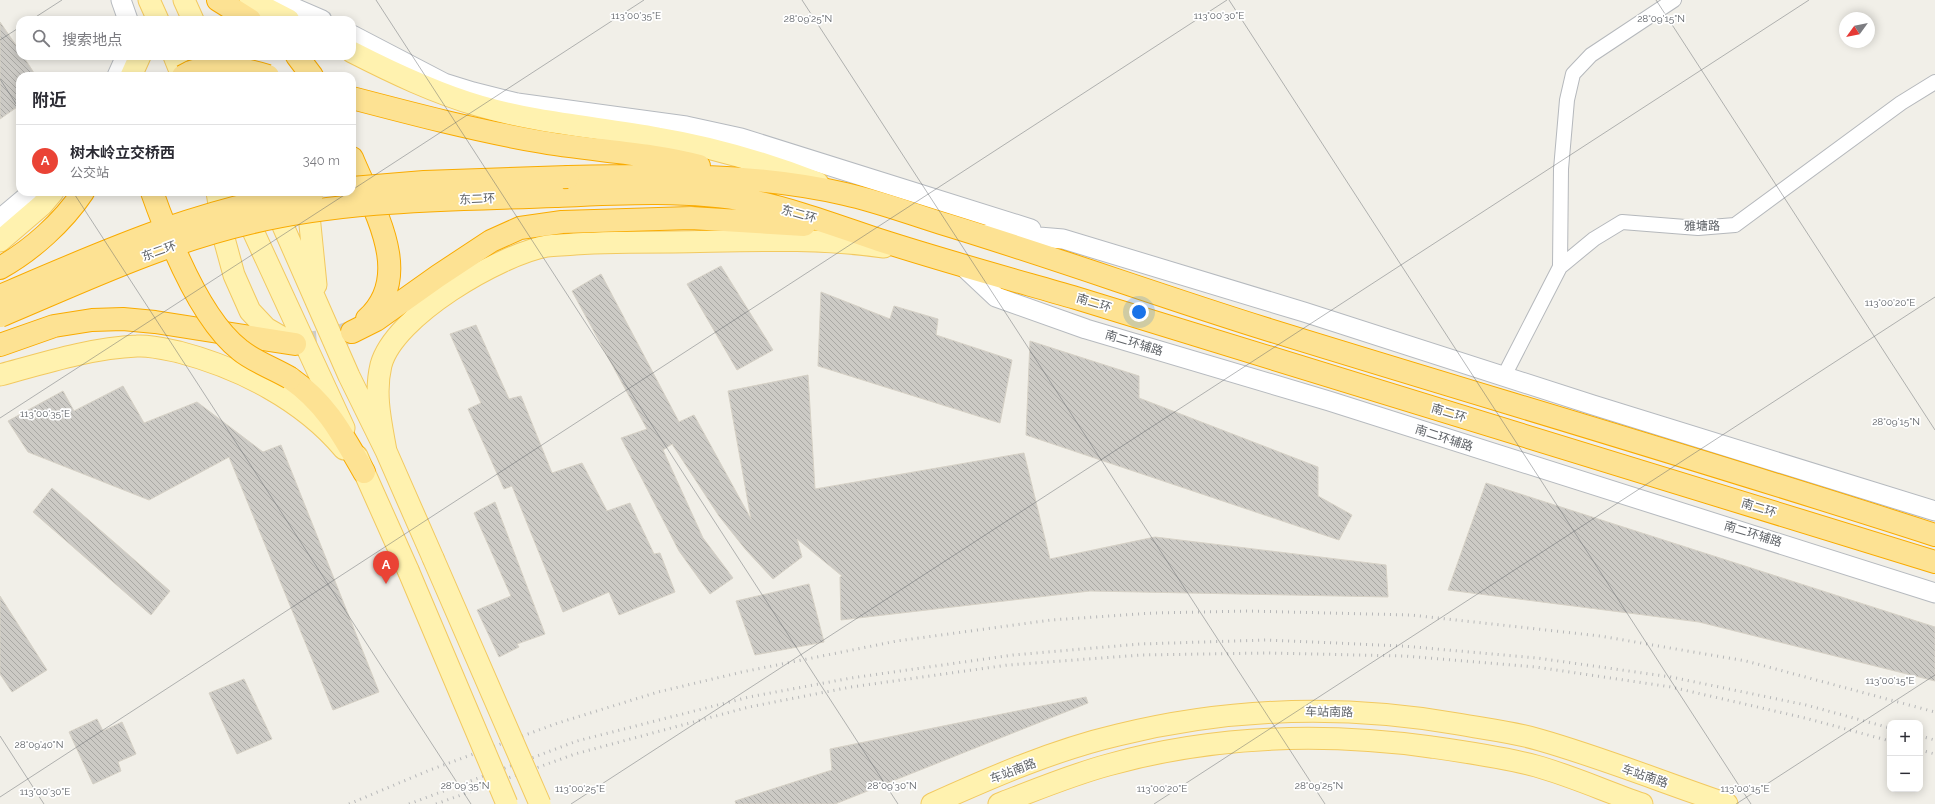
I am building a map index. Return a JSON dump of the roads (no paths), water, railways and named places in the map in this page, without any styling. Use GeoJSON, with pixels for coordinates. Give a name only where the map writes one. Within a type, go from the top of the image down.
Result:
{"type":"FeatureCollection","features":[{"type":"Feature","properties":{"kind":"highway"},"geometry":{"type":"LineString","coordinates":[[218,0],[252,8]]}},
{"type":"Feature","properties":{"kind":"highway"},"geometry":{"type":"LineString","coordinates":[[300,60],[309,72]]}},
{"type":"Feature","properties":{"kind":"highway"},"geometry":{"type":"LineString","coordinates":[[194,72],[204,68],[226,66],[248,72]]}},
{"type":"Feature","properties":{"kind":"highway"},"geometry":{"type":"LineString","coordinates":[[356,99],[428,119],[537,141],[695,165],[756,181]]}},
{"type":"Feature","properties":{"kind":"highway"},"geometry":{"type":"LineString","coordinates":[[356,168],[387,243],[391,266],[387,288],[378,307],[352,332],[376,320],[491,241],[520,228],[537,224],[578,221],[691,218],[845,228]]}},
{"type":"Feature","properties":{"kind":"highway","name":"东二环"},"geometry":{"type":"LineString","coordinates":[[356,188],[424,182],[636,176],[713,177],[800,185],[846,194],[970,232]]}},
{"type":"Feature","properties":{"kind":"highway","name":"东二环"},"geometry":{"type":"LineString","coordinates":[[0,316],[137,259],[220,230],[289,214],[381,203],[600,194],[648,193],[710,196],[751,201],[845,228],[963,266]]}},
{"type":"Feature","properties":{"kind":"highway"},"geometry":{"type":"LineString","coordinates":[[0,268],[28,249],[54,226],[80,196]]}},
{"type":"Feature","properties":{"kind":"highway"},"geometry":{"type":"LineString","coordinates":[[153,196],[160,216],[187,275],[204,308],[221,332],[240,351],[290,378],[314,396],[328,413],[364,472]]}},
{"type":"Feature","properties":{"kind":"highway","name":"东二环"},"geometry":{"type":"LineString","coordinates":[[0,296],[146,234],[207,214],[284,196]]}},
{"type":"Feature","properties":{"kind":"highway"},"geometry":{"type":"LineString","coordinates":[[970,232],[1271,331],[1820,498],[1935,535]]}},
{"type":"Feature","properties":{"kind":"highway","name":"南二环"},"geometry":{"type":"LineString","coordinates":[[963,266],[1084,300],[1935,562]]}},
{"type":"Feature","properties":{"kind":"highway"},"geometry":{"type":"LineString","coordinates":[[0,345],[54,326],[92,320],[155,322],[295,344]]}},
{"type":"Feature","properties":{"kind":"main road"},"geometry":{"type":"LineString","coordinates":[[121,0],[127,16]]}},
{"type":"Feature","properties":{"kind":"main road"},"geometry":{"type":"LineString","coordinates":[[132,0],[133,16]]}},
{"type":"Feature","properties":{"kind":"main road"},"geometry":{"type":"LineString","coordinates":[[142,0],[144,16]]}},
{"type":"Feature","properties":{"kind":"main road"},"geometry":{"type":"LineString","coordinates":[[149,0],[156,16]]}},
{"type":"Feature","properties":{"kind":"main road"},"geometry":{"type":"LineString","coordinates":[[184,0],[191,16]]}},
{"type":"Feature","properties":{"kind":"main road"},"geometry":{"type":"LineString","coordinates":[[276,0],[313,16]]}},
{"type":"Feature","properties":{"kind":"main road"},"geometry":{"type":"LineString","coordinates":[[252,8],[277,16]]}},
{"type":"Feature","properties":{"kind":"main road"},"geometry":{"type":"LineString","coordinates":[[356,37],[444,83],[473,92],[517,103],[686,126],[741,138],[1304,312],[1935,511]]}},
{"type":"Feature","properties":{"kind":"main road"},"geometry":{"type":"LineString","coordinates":[[356,54],[433,90],[480,106],[530,118],[658,138],[725,152],[763,163],[846,194]]}},
{"type":"Feature","properties":{"kind":"main road"},"geometry":{"type":"LineString","coordinates":[[176,60],[181,72]]}},
{"type":"Feature","properties":{"kind":"main road"},"geometry":{"type":"LineString","coordinates":[[211,60],[215,72]]}},
{"type":"Feature","properties":{"kind":"main road"},"geometry":{"type":"LineString","coordinates":[[0,219],[27,196]]}},
{"type":"Feature","properties":{"kind":"main road"},"geometry":{"type":"LineString","coordinates":[[0,241],[42,205],[50,196]]}},
{"type":"Feature","properties":{"kind":"main road"},"geometry":{"type":"LineString","coordinates":[[218,196],[225,242],[234,275],[250,311],[266,328],[295,344]]}},
{"type":"Feature","properties":{"kind":"main road"},"geometry":{"type":"LineString","coordinates":[[237,196],[408,570],[507,804]]}},
{"type":"Feature","properties":{"kind":"main road"},"geometry":{"type":"LineString","coordinates":[[270,196],[349,376],[386,450],[540,804]]}},
{"type":"Feature","properties":{"kind":"main road"},"geometry":{"type":"LineString","coordinates":[[306,196],[318,306]]}},
{"type":"Feature","properties":{"kind":"main road"},"geometry":{"type":"LineString","coordinates":[[970,232],[1063,238]]}},
{"type":"Feature","properties":{"kind":"main road"},"geometry":{"type":"LineString","coordinates":[[386,450],[378,394],[382,364],[392,346],[404,330],[425,309],[491,266],[521,254],[547,246],[596,243],[792,240],[826,241],[917,252]]}},
{"type":"Feature","properties":{"kind":"main road","name":"南二环辅路"},"geometry":{"type":"LineString","coordinates":[[963,266],[996,297],[1086,329],[1329,401],[1935,593]]}},
{"type":"Feature","properties":{"kind":"main road"},"geometry":{"type":"LineString","coordinates":[[0,375],[103,350],[138,345],[163,348],[192,356],[234,371],[296,404],[314,418],[339,442],[364,472]]}},
{"type":"Feature","properties":{"kind":"main road","name":"车站南路"},"geometry":{"type":"LineString","coordinates":[[932,804],[1058,753],[1116,735],[1166,724],[1219,716],[1267,711],[1315,711],[1370,713],[1426,718],[1538,739],[1728,804]]}},
{"type":"Feature","properties":{"kind":"main road"},"geometry":{"type":"LineString","coordinates":[[999,804],[1108,765],[1158,753],[1211,744],[1264,738],[1384,740],[1464,751],[1536,766],[1642,804]]}},
{"type":"Feature","properties":{"kind":"street"},"geometry":{"type":"LineString","coordinates":[[1560,267],[1561,169],[1567,100],[1573,74],[1591,55],[1674,0]]}},
{"type":"Feature","properties":{"kind":"street","name":"雅塘路"},"geometry":{"type":"LineString","coordinates":[[1504,376],[1560,267],[1594,239],[1622,222],[1698,228],[1735,225],[1901,103],[1935,82]]}},
{"type":"Feature","properties":{"kind":"tunnel"},"geometry":{"type":"LineString","coordinates":[[295,344],[325,341],[350,332]]}},
{"type":"Feature","properties":{"kind":"railway"},"geometry":{"type":"LineString","coordinates":[[349,804],[430,770],[558,723],[658,692],[742,672],[897,641],[1051,620],[1153,613],[1247,611],[1411,615],[1600,636],[1746,661],[1935,712]]}},
{"type":"Feature","properties":{"kind":"railway"},"geometry":{"type":"LineString","coordinates":[[409,804],[577,741],[749,697],[851,678],[1013,655],[1140,644],[1266,640],[1403,646],[1537,658],[1671,677],[1806,705],[1887,727]]}},
{"type":"Feature","properties":{"kind":"railway"},"geometry":{"type":"LineString","coordinates":[[436,804],[575,754],[749,707],[851,687],[1008,665],[1141,655],[1268,653],[1404,656],[1536,667],[1671,687],[1805,718],[1887,740]]}},
{"type":"Feature","properties":{"kind":"railway"},"geometry":{"type":"LineString","coordinates":[[1923,737],[1935,740]]}},
{"type":"Feature","properties":{"kind":"railway"},"geometry":{"type":"LineString","coordinates":[[1923,751],[1935,754]]}},
{"type":"Feature","properties":{"kind":"place","name":"树木岭立交桥西"},"geometry":{"type":"Point","coordinates":[386,584]}}]}
